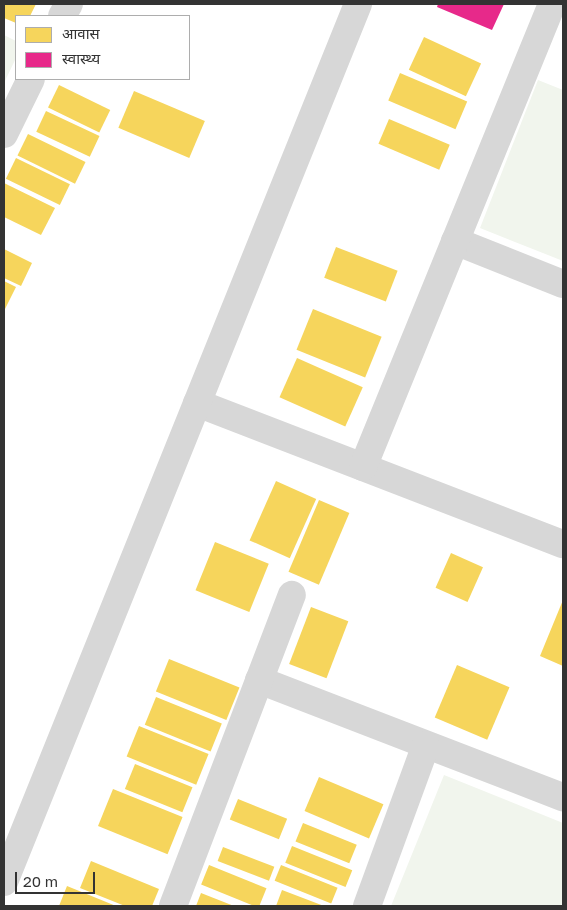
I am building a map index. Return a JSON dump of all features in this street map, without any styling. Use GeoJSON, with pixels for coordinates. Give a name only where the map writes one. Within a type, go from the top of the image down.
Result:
{"type":"FeatureCollection","features":[{"type":"Feature","properties":{"kind":"street"},"geometry":{"type":"LineString","coordinates":[[4,882],[358,4]]}},
{"type":"Feature","properties":{"kind":"street"},"geometry":{"type":"LineString","coordinates":[[363,467],[552,4]]}},
{"type":"Feature","properties":{"kind":"street"},"geometry":{"type":"LineString","coordinates":[[4,134],[31,80]]}},
{"type":"Feature","properties":{"kind":"street"},"geometry":{"type":"LineString","coordinates":[[455,241],[563,284]]}},
{"type":"Feature","properties":{"kind":"street"},"geometry":{"type":"LineString","coordinates":[[197,402],[563,544]]}},
{"type":"Feature","properties":{"kind":"street"},"geometry":{"type":"LineString","coordinates":[[173,906],[292,595]]}},
{"type":"Feature","properties":{"kind":"street"},"geometry":{"type":"LineString","coordinates":[[259,680],[563,797]]}},
{"type":"Feature","properties":{"kind":"street"},"geometry":{"type":"LineString","coordinates":[[366,906],[426,745]]}},
{"type":"Feature","properties":{"kind":"shaded area"},"geometry":{"type":"Polygon","coordinates":[[[4,35],[15,40],[15,60],[4,83],[4,35]]]}},
{"type":"Feature","properties":{"kind":"shaded area"},"geometry":{"type":"Polygon","coordinates":[[[538,80],[563,90],[563,261],[480,228],[538,80]]]}},
{"type":"Feature","properties":{"kind":"shaded area"},"geometry":{"type":"Polygon","coordinates":[[[444,775],[563,823],[563,906],[391,906],[444,775]]]}},
{"type":"Feature","properties":{"kind":"building: आवास"},"geometry":{"type":"Polygon","coordinates":[[[4,4],[36,4],[30,15],[15,15],[15,23],[4,18],[4,4]]]}},
{"type":"Feature","properties":{"kind":"building: आवास"},"geometry":{"type":"Polygon","coordinates":[[[424,37],[481,64],[466,96],[409,70],[424,37]]]}},
{"type":"Feature","properties":{"kind":"building: आवास"},"geometry":{"type":"Polygon","coordinates":[[[400,73],[467,102],[455,129],[388,101],[400,73]]]}},
{"type":"Feature","properties":{"kind":"building: आवास"},"geometry":{"type":"Polygon","coordinates":[[[59,85],[110,110],[99,132],[48,107],[59,85]]]}},
{"type":"Feature","properties":{"kind":"building: आवास"},"geometry":{"type":"Polygon","coordinates":[[[134,91],[205,121],[189,158],[118,128],[134,91]]]}},
{"type":"Feature","properties":{"kind":"building: आवास"},"geometry":{"type":"Polygon","coordinates":[[[46,111],[99,136],[90,157],[36,132],[46,111]]]}},
{"type":"Feature","properties":{"kind":"building: आवास"},"geometry":{"type":"Polygon","coordinates":[[[389,119],[450,145],[439,170],[378,144],[389,119]]]}},
{"type":"Feature","properties":{"kind":"building: आवास"},"geometry":{"type":"Polygon","coordinates":[[[28,134],[86,162],[75,184],[17,156],[28,134]]]}},
{"type":"Feature","properties":{"kind":"building: आवास"},"geometry":{"type":"Polygon","coordinates":[[[16,158],[70,184],[60,205],[6,179],[16,158]]]}},
{"type":"Feature","properties":{"kind":"building: आवास"},"geometry":{"type":"Polygon","coordinates":[[[4,183],[55,208],[41,235],[4,217],[4,183]]]}},
{"type":"Feature","properties":{"kind":"building: आवास"},"geometry":{"type":"Polygon","coordinates":[[[336,247],[398,271],[386,301],[324,278],[336,247]]]}},
{"type":"Feature","properties":{"kind":"building: आवास"},"geometry":{"type":"Polygon","coordinates":[[[4,249],[32,263],[21,286],[4,278],[4,249]]]}},
{"type":"Feature","properties":{"kind":"building: आवास"},"geometry":{"type":"Polygon","coordinates":[[[4,281],[16,287],[4,311],[4,281]]]}},
{"type":"Feature","properties":{"kind":"building: आवास"},"geometry":{"type":"Polygon","coordinates":[[[313,309],[382,337],[365,378],[297,350],[313,309]]]}},
{"type":"Feature","properties":{"kind":"building: आवास"},"geometry":{"type":"Polygon","coordinates":[[[297,358],[363,387],[345,427],[280,397],[297,358]]]}},
{"type":"Feature","properties":{"kind":"building: आवास"},"geometry":{"type":"Polygon","coordinates":[[[276,481],[316,499],[290,558],[250,540],[276,481]]]}},
{"type":"Feature","properties":{"kind":"building: आवास"},"geometry":{"type":"Polygon","coordinates":[[[319,500],[349,513],[319,585],[289,572],[319,500]]]}},
{"type":"Feature","properties":{"kind":"building: आवास"},"geometry":{"type":"Polygon","coordinates":[[[215,542],[269,564],[249,612],[196,590],[215,542]]]}},
{"type":"Feature","properties":{"kind":"building: आवास"},"geometry":{"type":"Polygon","coordinates":[[[451,553],[483,567],[468,602],[436,588],[451,553]]]}},
{"type":"Feature","properties":{"kind":"building: आवास"},"geometry":{"type":"Polygon","coordinates":[[[563,600],[563,666],[540,656],[563,600]]]}},
{"type":"Feature","properties":{"kind":"building: आवास"},"geometry":{"type":"Polygon","coordinates":[[[311,607],[348,621],[326,678],[289,664],[311,607]]]}},
{"type":"Feature","properties":{"kind":"building: आवास"},"geometry":{"type":"Polygon","coordinates":[[[169,659],[239,687],[226,720],[156,691],[169,659]]]}},
{"type":"Feature","properties":{"kind":"building: आवास"},"geometry":{"type":"Polygon","coordinates":[[[457,665],[509,687],[487,740],[435,717],[457,665]]]}},
{"type":"Feature","properties":{"kind":"building: आवास"},"geometry":{"type":"Polygon","coordinates":[[[156,697],[222,724],[211,751],[145,725],[156,697]]]}},
{"type":"Feature","properties":{"kind":"building: आवास"},"geometry":{"type":"Polygon","coordinates":[[[139,726],[209,754],[196,785],[127,757],[139,726]]]}},
{"type":"Feature","properties":{"kind":"building: आवास"},"geometry":{"type":"Polygon","coordinates":[[[135,764],[192,787],[182,812],[125,789],[135,764]]]}},
{"type":"Feature","properties":{"kind":"building: आवास"},"geometry":{"type":"Polygon","coordinates":[[[319,777],[383,804],[369,838],[305,811],[319,777]]]}},
{"type":"Feature","properties":{"kind":"building: आवास"},"geometry":{"type":"Polygon","coordinates":[[[113,789],[183,817],[168,854],[98,826],[113,789]]]}},
{"type":"Feature","properties":{"kind":"building: आवास"},"geometry":{"type":"Polygon","coordinates":[[[238,799],[287,819],[279,839],[230,819],[238,799]]]}},
{"type":"Feature","properties":{"kind":"building: आवास"},"geometry":{"type":"Polygon","coordinates":[[[303,823],[357,845],[349,863],[296,842],[303,823]]]}},
{"type":"Feature","properties":{"kind":"building: आवास"},"geometry":{"type":"Polygon","coordinates":[[[292,846],[352,870],[346,887],[285,863],[292,846]]]}},
{"type":"Feature","properties":{"kind":"building: आवास"},"geometry":{"type":"Polygon","coordinates":[[[223,847],[274,867],[269,881],[218,861],[223,847]]]}},
{"type":"Feature","properties":{"kind":"building: आवास"},"geometry":{"type":"Polygon","coordinates":[[[91,861],[159,889],[152,906],[125,906],[80,888],[91,861]]]}},
{"type":"Feature","properties":{"kind":"building: आवास"},"geometry":{"type":"Polygon","coordinates":[[[209,865],[266,888],[259,906],[254,906],[201,884],[209,865]]]}},
{"type":"Feature","properties":{"kind":"building: आवास"},"geometry":{"type":"Polygon","coordinates":[[[281,865],[338,888],[331,904],[275,881],[281,865]]]}},
{"type":"Feature","properties":{"kind":"building: आवास"},"geometry":{"type":"Polygon","coordinates":[[[67,886],[116,906],[59,906],[67,886]]]}},
{"type":"Feature","properties":{"kind":"building: आवास"},"geometry":{"type":"Polygon","coordinates":[[[282,890],[324,906],[276,906],[282,890]]]}},
{"type":"Feature","properties":{"kind":"building: आवास"},"geometry":{"type":"Polygon","coordinates":[[[201,893],[234,906],[196,906],[201,893]]]}},
{"type":"Feature","properties":{"kind":"building: स्वास्थ्य"},"geometry":{"type":"Polygon","coordinates":[[[438,4],[504,4],[492,30],[437,7],[438,4]]]}}]}
